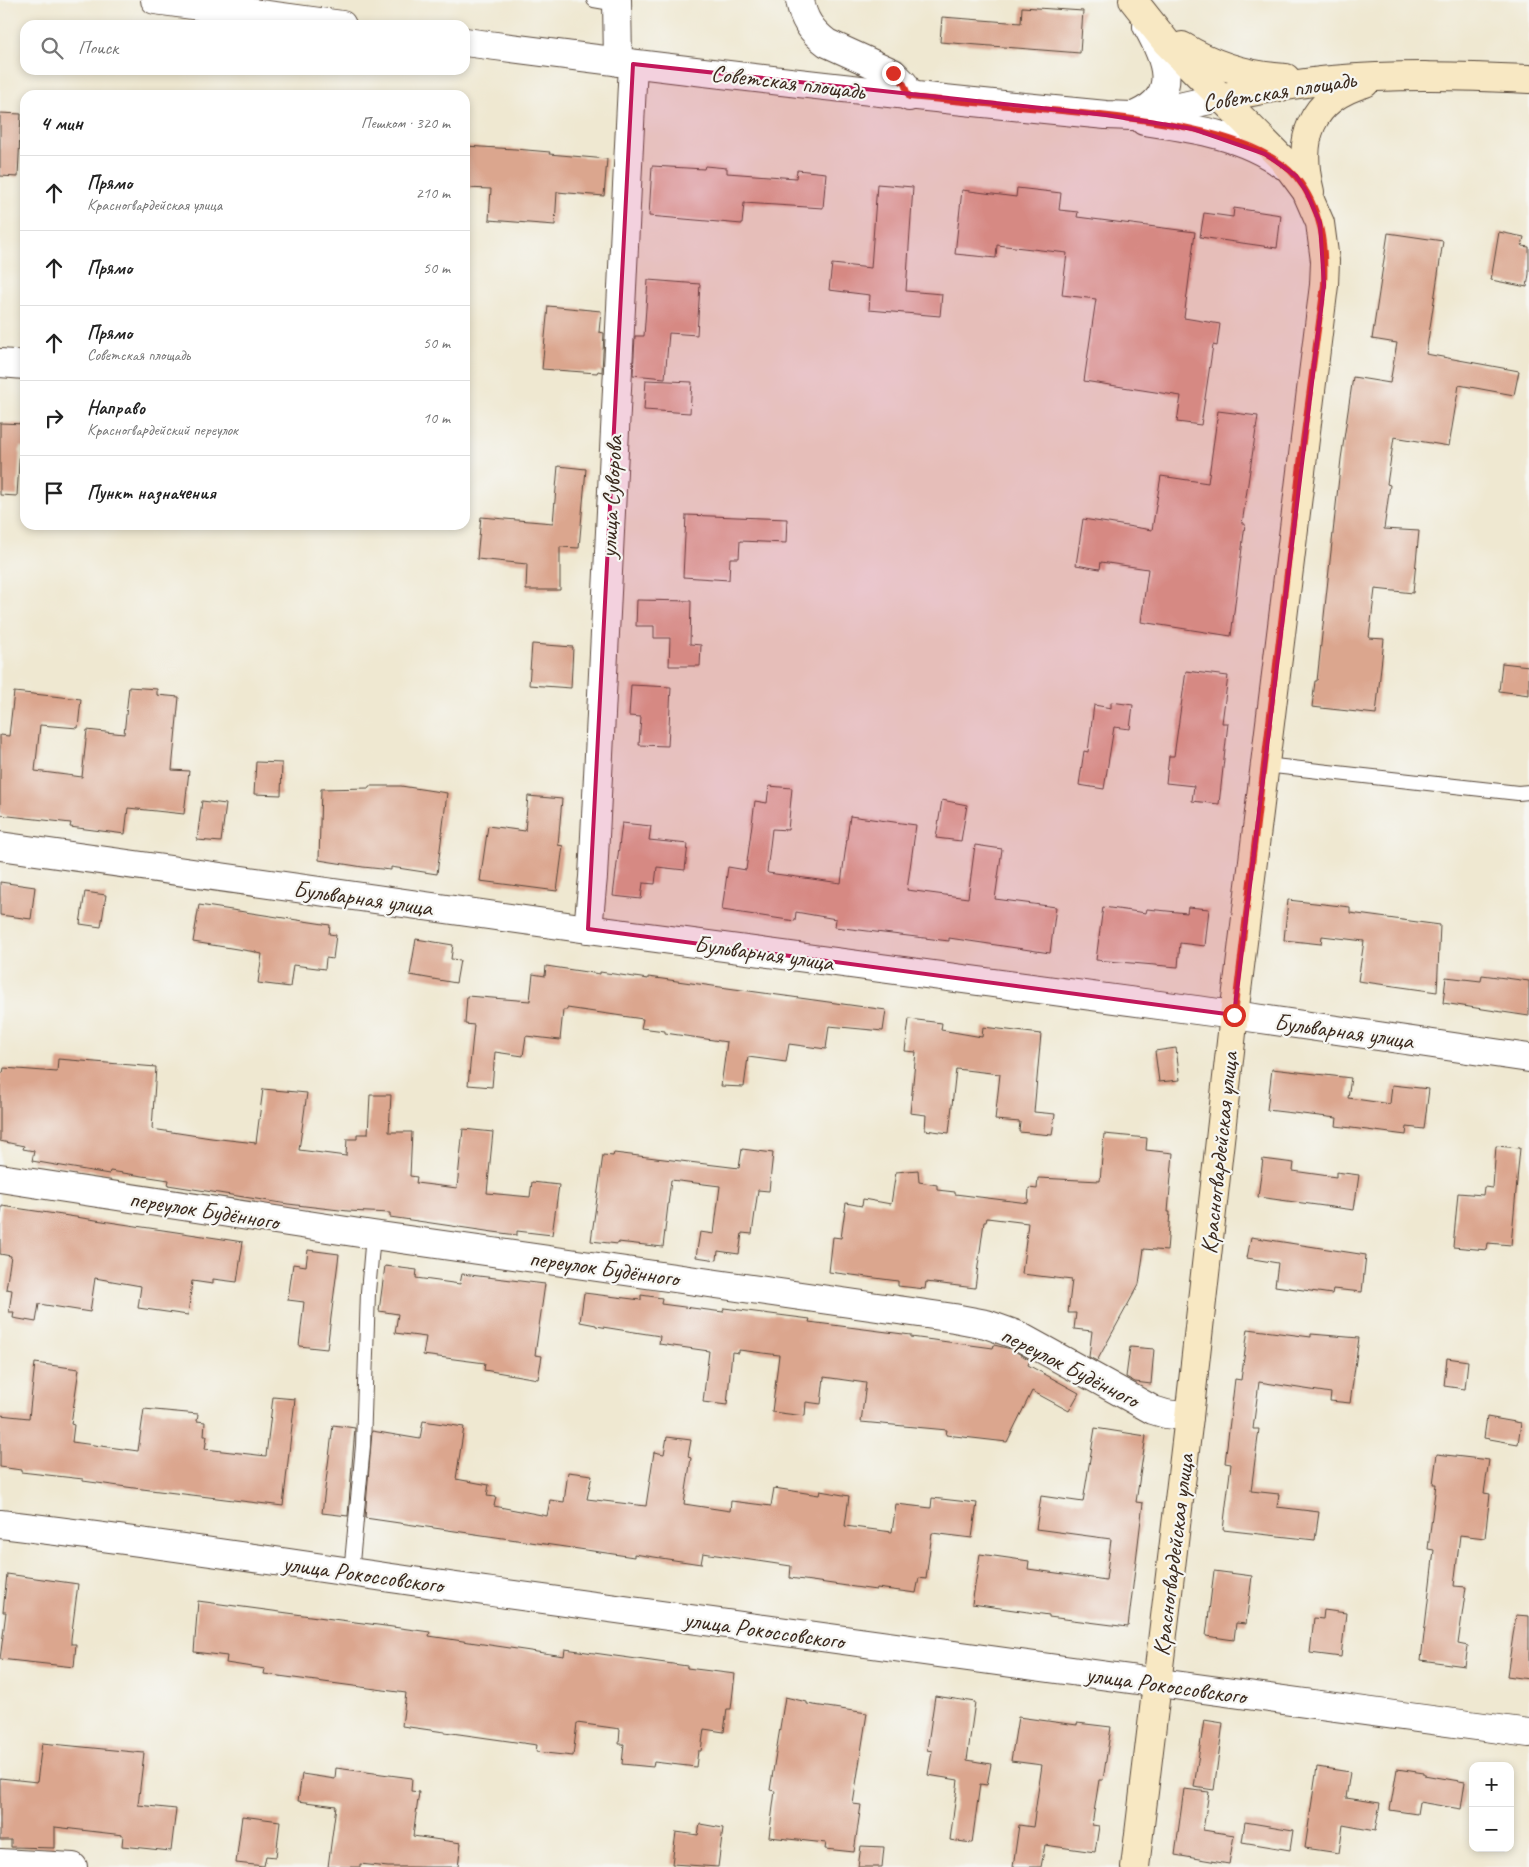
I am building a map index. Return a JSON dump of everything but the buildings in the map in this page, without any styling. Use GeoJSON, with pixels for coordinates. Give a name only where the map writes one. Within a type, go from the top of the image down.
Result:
{"type":"FeatureCollection","features":[{"type":"Feature","properties":{"kind":"main road"},"geometry":{"type":"LineString","coordinates":[[1140,9],[1184,47],[1224,65],[1253,74],[1275,78],[1332,80]]}},
{"type":"Feature","properties":{"kind":"main road","name":"Красногвардейская улица"},"geometry":{"type":"LineString","coordinates":[[1135,1867],[1190,1417],[1234,1015],[1301,456],[1324,285],[1325,261],[1320,223],[1314,205],[1296,176],[1284,160],[1167,42],[1140,9]]}},
{"type":"Feature","properties":{"kind":"main road"},"geometry":{"type":"LineString","coordinates":[[1314,205],[1307,174],[1305,146],[1312,122],[1318,111],[1340,92],[1373,80],[1398,76]]}},
{"type":"Feature","properties":{"kind":"main road","name":"Советская площадь"},"geometry":{"type":"LineString","coordinates":[[1223,97],[1298,83],[1398,76],[1529,79]]}},
{"type":"Feature","properties":{"kind":"street"},"geometry":{"type":"LineString","coordinates":[[156,0],[305,20]]}},
{"type":"Feature","properties":{"kind":"street"},"geometry":{"type":"LineString","coordinates":[[800,0],[805,20],[818,36],[827,43],[893,73],[904,84],[909,97]]}},
{"type":"Feature","properties":{"kind":"street","name":"улица Суворова"},"geometry":{"type":"LineString","coordinates":[[588,929],[592,877],[626,63],[609,1]]}},
{"type":"Feature","properties":{"kind":"street"},"geometry":{"type":"LineString","coordinates":[[1119,116],[1145,111],[1162,95],[1165,84],[1166,70],[1163,58],[1140,9]]}},
{"type":"Feature","properties":{"kind":"street","name":"Советская площадь"},"geometry":{"type":"LineString","coordinates":[[470,43],[909,97],[1119,116],[1153,113],[1223,97]]}},
{"type":"Feature","properties":{"kind":"street"},"geometry":{"type":"LineString","coordinates":[[1119,116],[1226,137],[1265,154],[1296,176]]}},
{"type":"Feature","properties":{"kind":"street"},"geometry":{"type":"LineString","coordinates":[[0,363],[20,365]]}},
{"type":"Feature","properties":{"kind":"street","name":"Бульварная улица"},"geometry":{"type":"LineString","coordinates":[[0,846],[588,929],[1234,1015],[1529,1058]]}},
{"type":"Feature","properties":{"kind":"street","name":"переулок Будённого"},"geometry":{"type":"LineString","coordinates":[[0,1178],[373,1235],[986,1324],[1017,1335],[1153,1410],[1166,1414],[1190,1417]]}},
{"type":"Feature","properties":{"kind":"street","name":"улица Рокоссовского"},"geometry":{"type":"LineString","coordinates":[[0,1524],[156,1544],[351,1573],[1158,1684],[1529,1732]]}},
{"type":"Feature","properties":{"kind":"street"},"geometry":{"type":"LineString","coordinates":[[0,1864],[73,1867]]}},
{"type":"Feature","properties":{"kind":"lane"},"geometry":{"type":"LineString","coordinates":[[1265,765],[1518,793],[1529,792]]}},
{"type":"Feature","properties":{"kind":"lane"},"geometry":{"type":"LineString","coordinates":[[351,1573],[363,1446],[368,1292],[373,1235]]}},
{"type":"Feature","properties":{"kind":"highlighted area"},"geometry":{"type":"Polygon","coordinates":[[[633,64],[1106,115],[1193,129],[1265,154],[1296,176],[1306,191],[1320,223],[1324,285],[1234,1015],[588,929],[633,64]]]}},
{"type":"Feature","properties":{"kind":"route"},"geometry":{"type":"LineString","coordinates":[[893,73],[904,84],[909,97],[1106,115],[1192,129],[1226,137],[1265,154],[1280,163],[1296,176],[1314,205],[1320,223],[1323,242],[1325,261],[1324,285],[1301,456],[1234,1015]]}}]}
